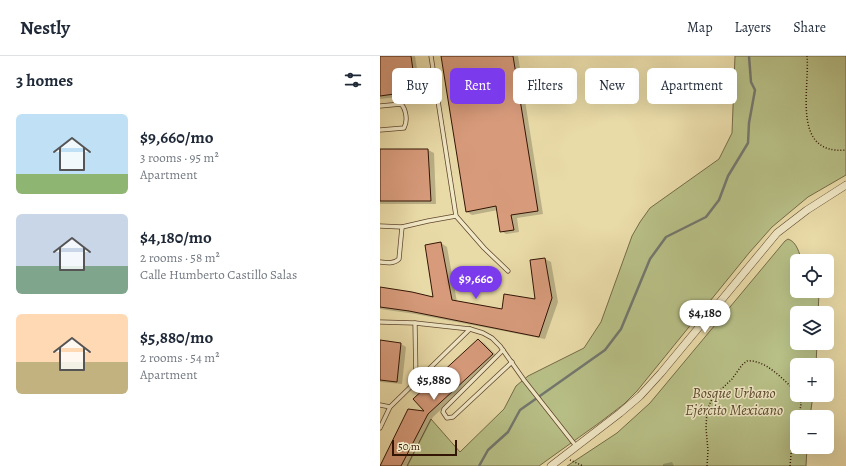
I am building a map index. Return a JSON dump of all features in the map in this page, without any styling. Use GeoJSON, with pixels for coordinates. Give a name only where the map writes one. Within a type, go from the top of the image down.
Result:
{"type":"FeatureCollection","features":[{"type":"Feature","properties":{"kind":"street"},"geometry":{"type":"LineString","coordinates":[[551,466],[640,396],[777,233],[807,210],[846,185]]}},
{"type":"Feature","properties":{"kind":"lane"},"geometry":{"type":"LineString","coordinates":[[430,56],[456,216],[484,248],[508,270]]}},
{"type":"Feature","properties":{"kind":"lane"},"geometry":{"type":"LineString","coordinates":[[380,106],[397,104],[403,106],[405,109],[406,122],[404,128],[380,130]]}},
{"type":"Feature","properties":{"kind":"lane"},"geometry":{"type":"LineString","coordinates":[[380,226],[402,227],[456,216]]}},
{"type":"Feature","properties":{"kind":"lane"},"geometry":{"type":"LineString","coordinates":[[380,262],[390,263],[396,262],[399,259],[402,227]]}},
{"type":"Feature","properties":{"kind":"lane"},"geometry":{"type":"LineString","coordinates":[[380,322],[415,323],[470,328],[492,338],[503,350],[524,380],[576,446]]}},
{"type":"Feature","properties":{"kind":"lane"},"geometry":{"type":"LineString","coordinates":[[415,323],[416,382]]}},
{"type":"Feature","properties":{"kind":"lane"},"geometry":{"type":"LineString","coordinates":[[380,428],[390,406],[470,328]]}},
{"type":"Feature","properties":{"kind":"lane"},"geometry":{"type":"LineString","coordinates":[[503,350],[444,409],[444,414],[447,418],[453,417],[512,362]]}},
{"type":"Feature","properties":{"kind":"lane"},"geometry":{"type":"LineString","coordinates":[[380,405],[390,406]]}},
{"type":"Feature","properties":{"kind":"path"},"geometry":{"type":"LineString","coordinates":[[807,56],[807,114],[810,131],[815,141],[823,147],[835,151],[846,150]]}},
{"type":"Feature","properties":{"kind":"path"},"geometry":{"type":"LineString","coordinates":[[707,466],[707,410],[713,397],[732,379],[742,365],[747,361],[758,361],[767,366],[790,386]]}},
{"type":"Feature","properties":{"kind":"path"},"geometry":{"type":"LineString","coordinates":[[790,466],[791,454]]}},
{"type":"Feature","properties":{"kind":"path"},"geometry":{"type":"LineString","coordinates":[[563,457],[582,466]]}},
{"type":"Feature","properties":{"kind":"green space","name":"Bosque Urbano Ejército Mexicano"},"geometry":{"type":"Polygon","coordinates":[[[735,56],[846,56],[846,175],[808,197],[772,227],[749,253],[637,391],[624,404],[539,466],[407,466],[431,419],[460,452],[504,409],[516,386],[528,376],[584,348],[601,322],[632,236],[650,208],[719,159],[732,133],[733,104],[737,104],[737,68],[735,68],[735,56]]]}},
{"type":"Feature","properties":{"kind":"green space","name":"Bosque Urbano Ejército Mexicano"},"geometry":{"type":"Polygon","coordinates":[[[788,239],[791,240],[796,245],[800,254],[790,254],[790,298],[819,298],[818,306],[790,306],[790,350],[817,350],[816,358],[790,358],[790,402],[812,402],[811,410],[790,410],[790,454],[807,454],[806,466],[567,466],[617,433],[650,403],[788,239]]]}},
{"type":"Feature","properties":{"kind":"building"},"geometry":{"type":"Polygon","coordinates":[[[380,56],[411,56],[413,68],[392,68],[392,94],[380,96],[380,56]]]}},
{"type":"Feature","properties":{"kind":"building"},"geometry":{"type":"Polygon","coordinates":[[[441,56],[513,56],[515,68],[513,68],[513,104],[521,104],[538,211],[511,215],[514,230],[500,232],[496,206],[466,212],[441,56]]]}},
{"type":"Feature","properties":{"kind":"building"},"geometry":{"type":"Polygon","coordinates":[[[380,149],[428,149],[431,201],[380,201],[380,149]]]}},
{"type":"Feature","properties":{"kind":"building"},"geometry":{"type":"Polygon","coordinates":[[[441,242],[452,300],[502,309],[504,294],[535,299],[530,260],[545,258],[552,298],[539,337],[409,311],[380,307],[380,287],[433,297],[425,245],[441,242]]]}},
{"type":"Feature","properties":{"kind":"building"},"geometry":{"type":"Polygon","coordinates":[[[478,339],[493,354],[428,414],[401,466],[380,466],[408,409],[424,411],[413,399],[478,339]]]}},
{"type":"Feature","properties":{"kind":"building"},"geometry":{"type":"Polygon","coordinates":[[[380,340],[401,343],[397,382],[380,380],[380,340]]]}},
{"type":"Feature","properties":{"kind":"waterway"},"geometry":{"type":"LineString","coordinates":[[479,466],[488,450],[508,432],[520,410],[605,350],[621,329],[650,259],[666,237],[706,217],[719,200],[728,176],[748,143],[749,123],[755,90],[751,82],[749,56]]}}]}
